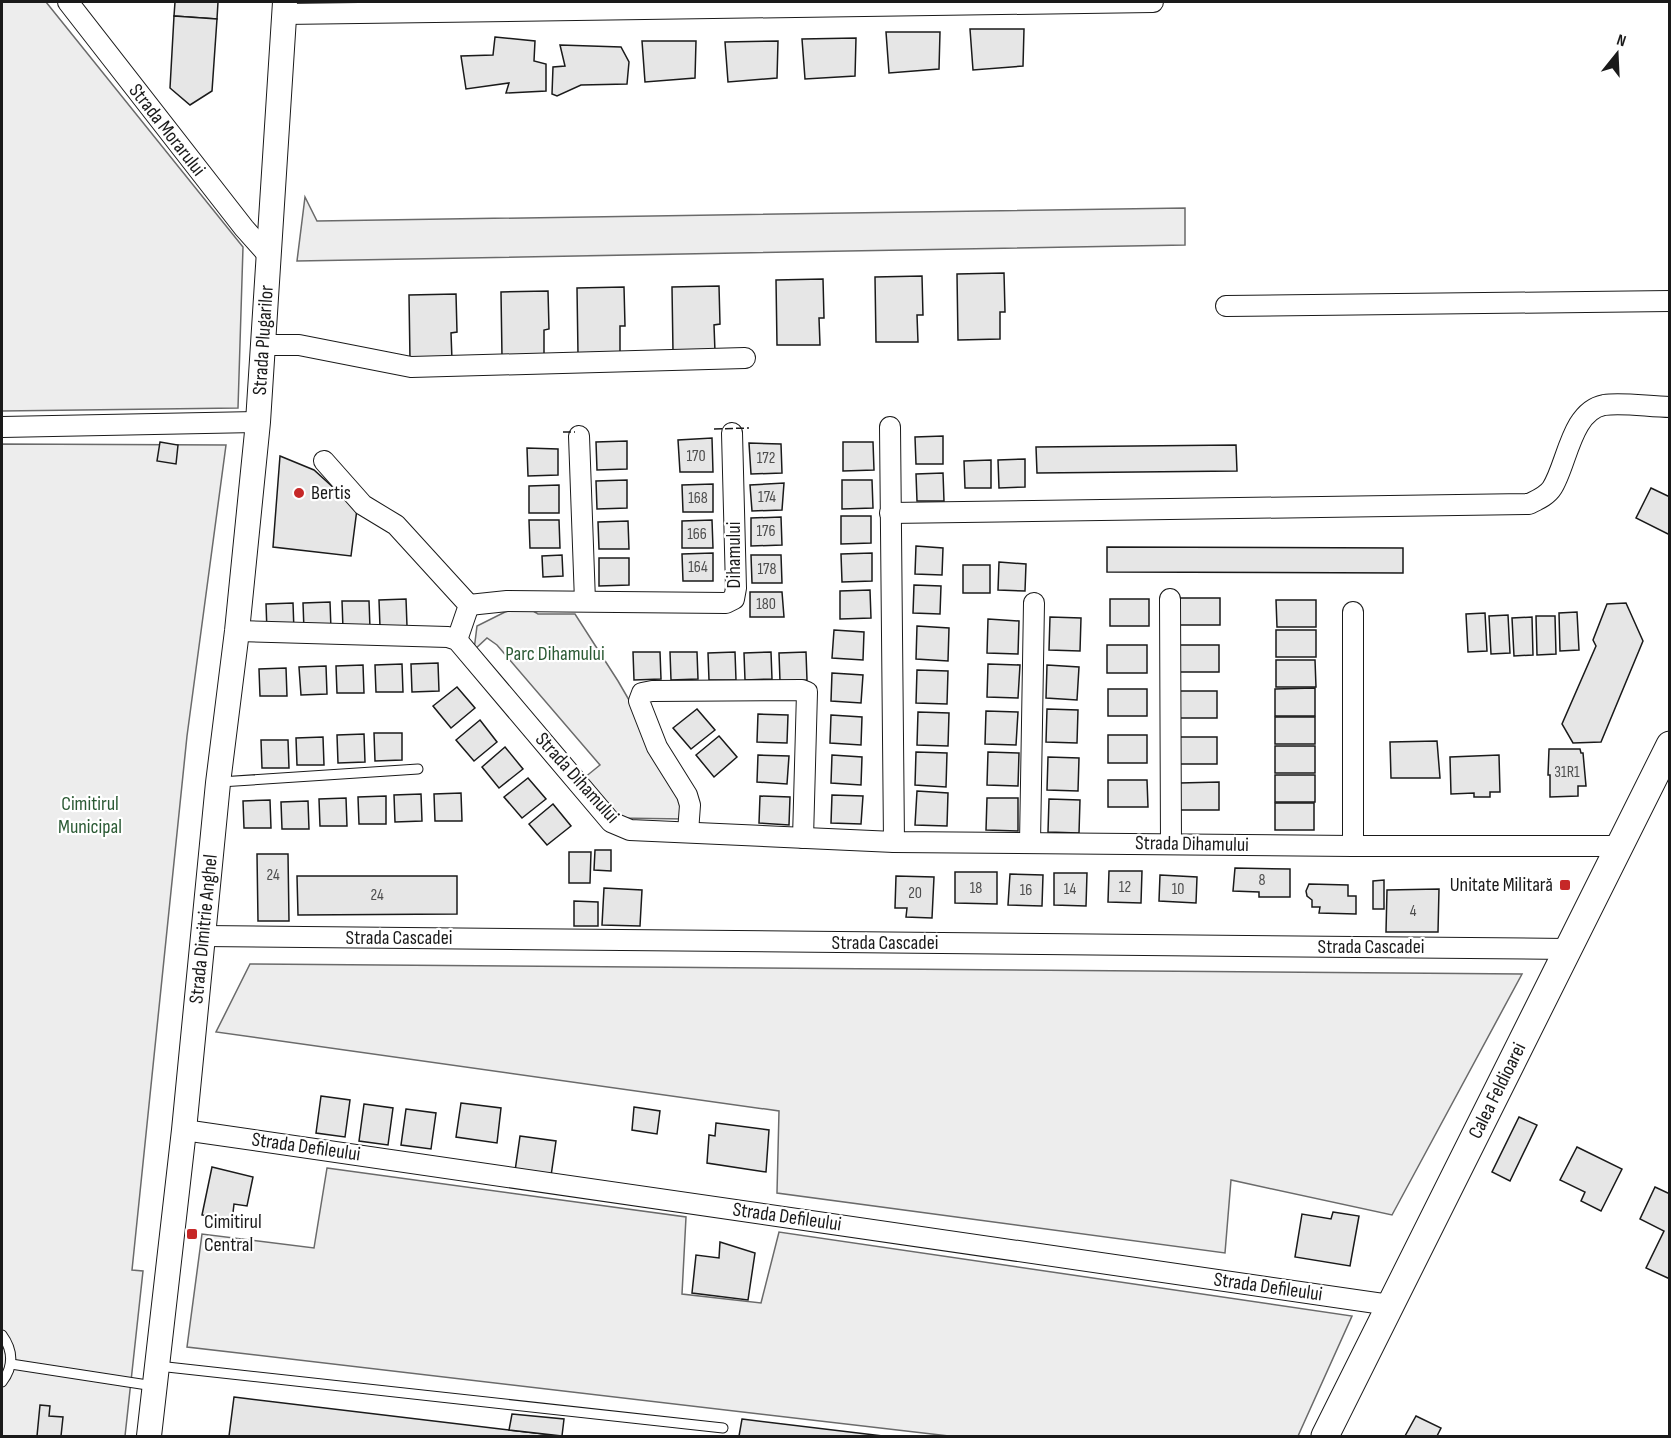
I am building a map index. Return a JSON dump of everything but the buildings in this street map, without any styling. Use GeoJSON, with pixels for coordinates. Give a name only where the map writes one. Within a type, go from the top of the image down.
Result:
{"type":"FeatureCollection","features":[{"type":"Feature","properties":{"kind":"main road","name":"Calea Feldioarei"},"geometry":{"type":"LineString","coordinates":[[1325,1437],[1670,745]]}},
{"type":"Feature","properties":{"kind":"street","name":"Strada Morarului"},"geometry":{"type":"LineString","coordinates":[[68,2],[244,228],[269,256]]}},
{"type":"Feature","properties":{"kind":"street"},"geometry":{"type":"LineString","coordinates":[[284,8],[1153,2]]}},
{"type":"Feature","properties":{"kind":"street","name":"Strada Plugarilor"},"geometry":{"type":"LineString","coordinates":[[2,427],[258,422],[284,8]]}},
{"type":"Feature","properties":{"kind":"street"},"geometry":{"type":"LineString","coordinates":[[1227,306],[1670,301]]}},
{"type":"Feature","properties":{"kind":"street"},"geometry":{"type":"LineString","coordinates":[[263,345],[299,345],[411,367],[745,358]]}},
{"type":"Feature","properties":{"kind":"street"},"geometry":{"type":"LineString","coordinates":[[890,513],[1529,504],[1543,497],[1551,489],[1578,425],[1589,413],[1603,405],[1670,407]]}},
{"type":"Feature","properties":{"kind":"street","name":"Strada Dimitrie Anghel"},"geometry":{"type":"LineString","coordinates":[[149,1437],[184,1130],[218,783],[237,631],[258,422]]}},
{"type":"Feature","properties":{"kind":"street"},"geometry":{"type":"LineString","coordinates":[[890,427],[894,842]]}},
{"type":"Feature","properties":{"kind":"street","name":"Dihamului"},"geometry":{"type":"LineString","coordinates":[[469,605],[507,601],[726,603],[734,599],[736,588],[732,433]]}},
{"type":"Feature","properties":{"kind":"street"},"geometry":{"type":"LineString","coordinates":[[579,436],[585,601]]}},
{"type":"Feature","properties":{"kind":"street"},"geometry":{"type":"LineString","coordinates":[[237,631],[448,637],[457,640],[469,605],[396,525],[363,505],[324,461]]}},
{"type":"Feature","properties":{"kind":"street"},"geometry":{"type":"LineString","coordinates":[[1170,599],[1171,844]]}},
{"type":"Feature","properties":{"kind":"street"},"geometry":{"type":"LineString","coordinates":[[1030,843],[1034,603]]}},
{"type":"Feature","properties":{"kind":"street"},"geometry":{"type":"LineString","coordinates":[[1353,612],[1353,846]]}},
{"type":"Feature","properties":{"kind":"street","name":"Strada Dihamului"},"geometry":{"type":"LineString","coordinates":[[457,640],[611,822],[630,830],[894,842],[1619,846]]}},
{"type":"Feature","properties":{"kind":"street"},"geometry":{"type":"LineString","coordinates":[[688,832],[690,806],[687,795],[652,737],[639,701],[642,693],[652,691],[802,690],[807,692],[803,838]]}},
{"type":"Feature","properties":{"kind":"street","name":"Strada Cascadei"},"geometry":{"type":"LineString","coordinates":[[203,936],[1567,949]]}},
{"type":"Feature","properties":{"kind":"street","name":"Strada Defileului"},"geometry":{"type":"LineString","coordinates":[[184,1130],[1389,1305]]}},
{"type":"Feature","properties":{"kind":"lane"},"geometry":{"type":"LineString","coordinates":[[218,783],[418,769]]}},
{"type":"Feature","properties":{"kind":"lane"},"geometry":{"type":"LineString","coordinates":[[2,1335],[8,1343],[11,1354],[11,1364],[2,1382]]}},
{"type":"Feature","properties":{"kind":"lane"},"geometry":{"type":"LineString","coordinates":[[11,1364],[723,1428]]}},
{"type":"Feature","properties":{"kind":"shaded area"},"geometry":{"type":"Polygon","coordinates":[[[2,2],[46,2],[243,247],[238,408],[2,411],[2,2]]]}},
{"type":"Feature","properties":{"kind":"shaded area"},"geometry":{"type":"Polygon","coordinates":[[[305,197],[317,221],[1185,208],[1185,245],[297,261],[305,197]]]}},
{"type":"Feature","properties":{"kind":"shaded area","name":"Cimitirul Municipal"},"geometry":{"type":"Polygon","coordinates":[[[2,444],[226,445],[187,736],[132,1270],[143,1271],[125,1436],[2,1436],[2,444]]]}},
{"type":"Feature","properties":{"kind":"shaded area","name":"Parc Dihamului"},"geometry":{"type":"Polygon","coordinates":[[[525,606],[538,614],[575,614],[618,681],[673,776],[685,819],[616,818],[584,778],[600,765],[497,645],[487,638],[474,650],[477,626],[505,612],[525,606]]]}},
{"type":"Feature","properties":{"kind":"shaded area"},"geometry":{"type":"Polygon","coordinates":[[[250,964],[1522,974],[1392,1215],[1231,1180],[1225,1253],[777,1193],[779,1111],[216,1032],[250,964]]]}},
{"type":"Feature","properties":{"kind":"shaded area"},"geometry":{"type":"Polygon","coordinates":[[[327,1168],[686,1217],[682,1294],[761,1303],[779,1232],[1352,1316],[1298,1436],[949,1436],[187,1347],[202,1234],[314,1248],[327,1168]]]}},
{"type":"Feature","properties":{"kind":"fence"},"geometry":{"type":"LineString","coordinates":[[714,429],[749,428]]}},
{"type":"Feature","properties":{"kind":"fence"},"geometry":{"type":"LineString","coordinates":[[563,432],[575,432]]}},
{"type":"Feature","properties":{"kind":"place","name":"Bertis"},"geometry":{"type":"Point","coordinates":[299,493]}},
{"type":"Feature","properties":{"kind":"place","name":"Unitate Militară"},"geometry":{"type":"Point","coordinates":[1565,885]}},
{"type":"Feature","properties":{"kind":"place","name":"Cimitirul Central"},"geometry":{"type":"Point","coordinates":[192,1234]}}]}
